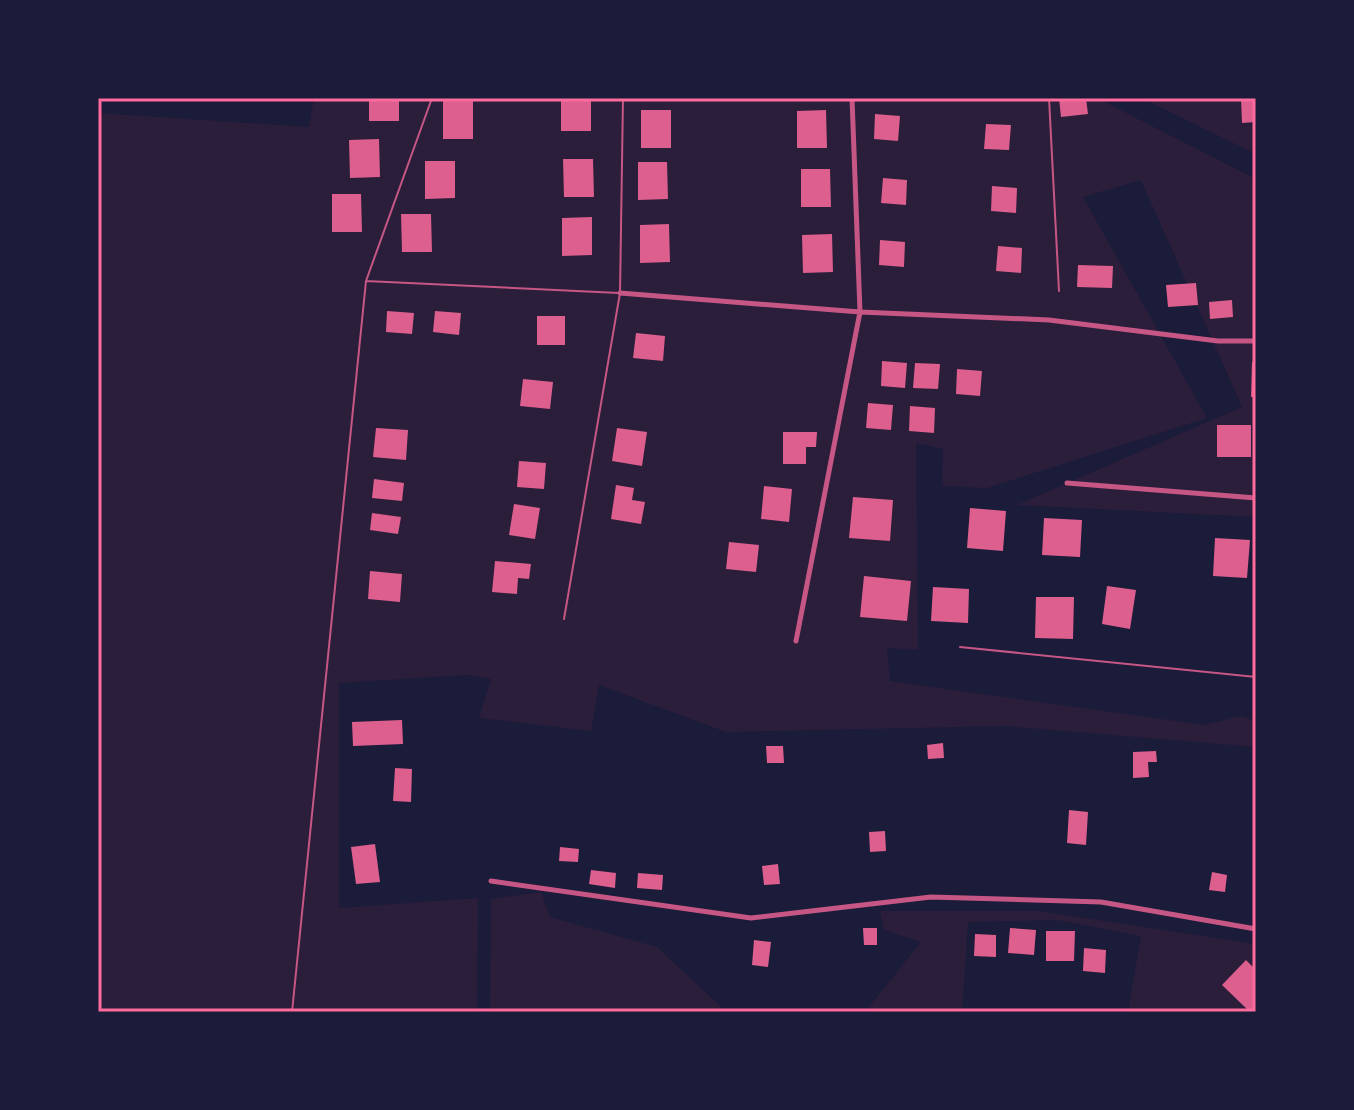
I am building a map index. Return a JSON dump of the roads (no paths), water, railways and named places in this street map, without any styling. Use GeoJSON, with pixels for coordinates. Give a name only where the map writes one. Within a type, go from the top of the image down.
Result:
{"type":"FeatureCollection","features":[{"type":"Feature","properties":{"kind":"street"},"geometry":{"type":"LineString","coordinates":[[796,641],[860,312],[852,98]]}},
{"type":"Feature","properties":{"kind":"street"},"geometry":{"type":"LineString","coordinates":[[620,293],[860,312],[1049,320],[1218,341],[1256,341]]}},
{"type":"Feature","properties":{"kind":"street"},"geometry":{"type":"LineString","coordinates":[[1067,483],[1256,498]]}},
{"type":"Feature","properties":{"kind":"street"},"geometry":{"type":"LineString","coordinates":[[491,881],[751,918],[931,897],[1101,902],[1256,929]]}},
{"type":"Feature","properties":{"kind":"lane"},"geometry":{"type":"LineString","coordinates":[[292,1012],[366,281],[432,98]]}},
{"type":"Feature","properties":{"kind":"lane"},"geometry":{"type":"LineString","coordinates":[[564,619],[620,293],[623,98]]}},
{"type":"Feature","properties":{"kind":"lane"},"geometry":{"type":"LineString","coordinates":[[1049,98],[1048,129],[1059,291]]}},
{"type":"Feature","properties":{"kind":"lane"},"geometry":{"type":"LineString","coordinates":[[366,281],[620,293]]}},
{"type":"Feature","properties":{"kind":"lane"},"geometry":{"type":"LineString","coordinates":[[960,647],[1256,677]]}}]}
